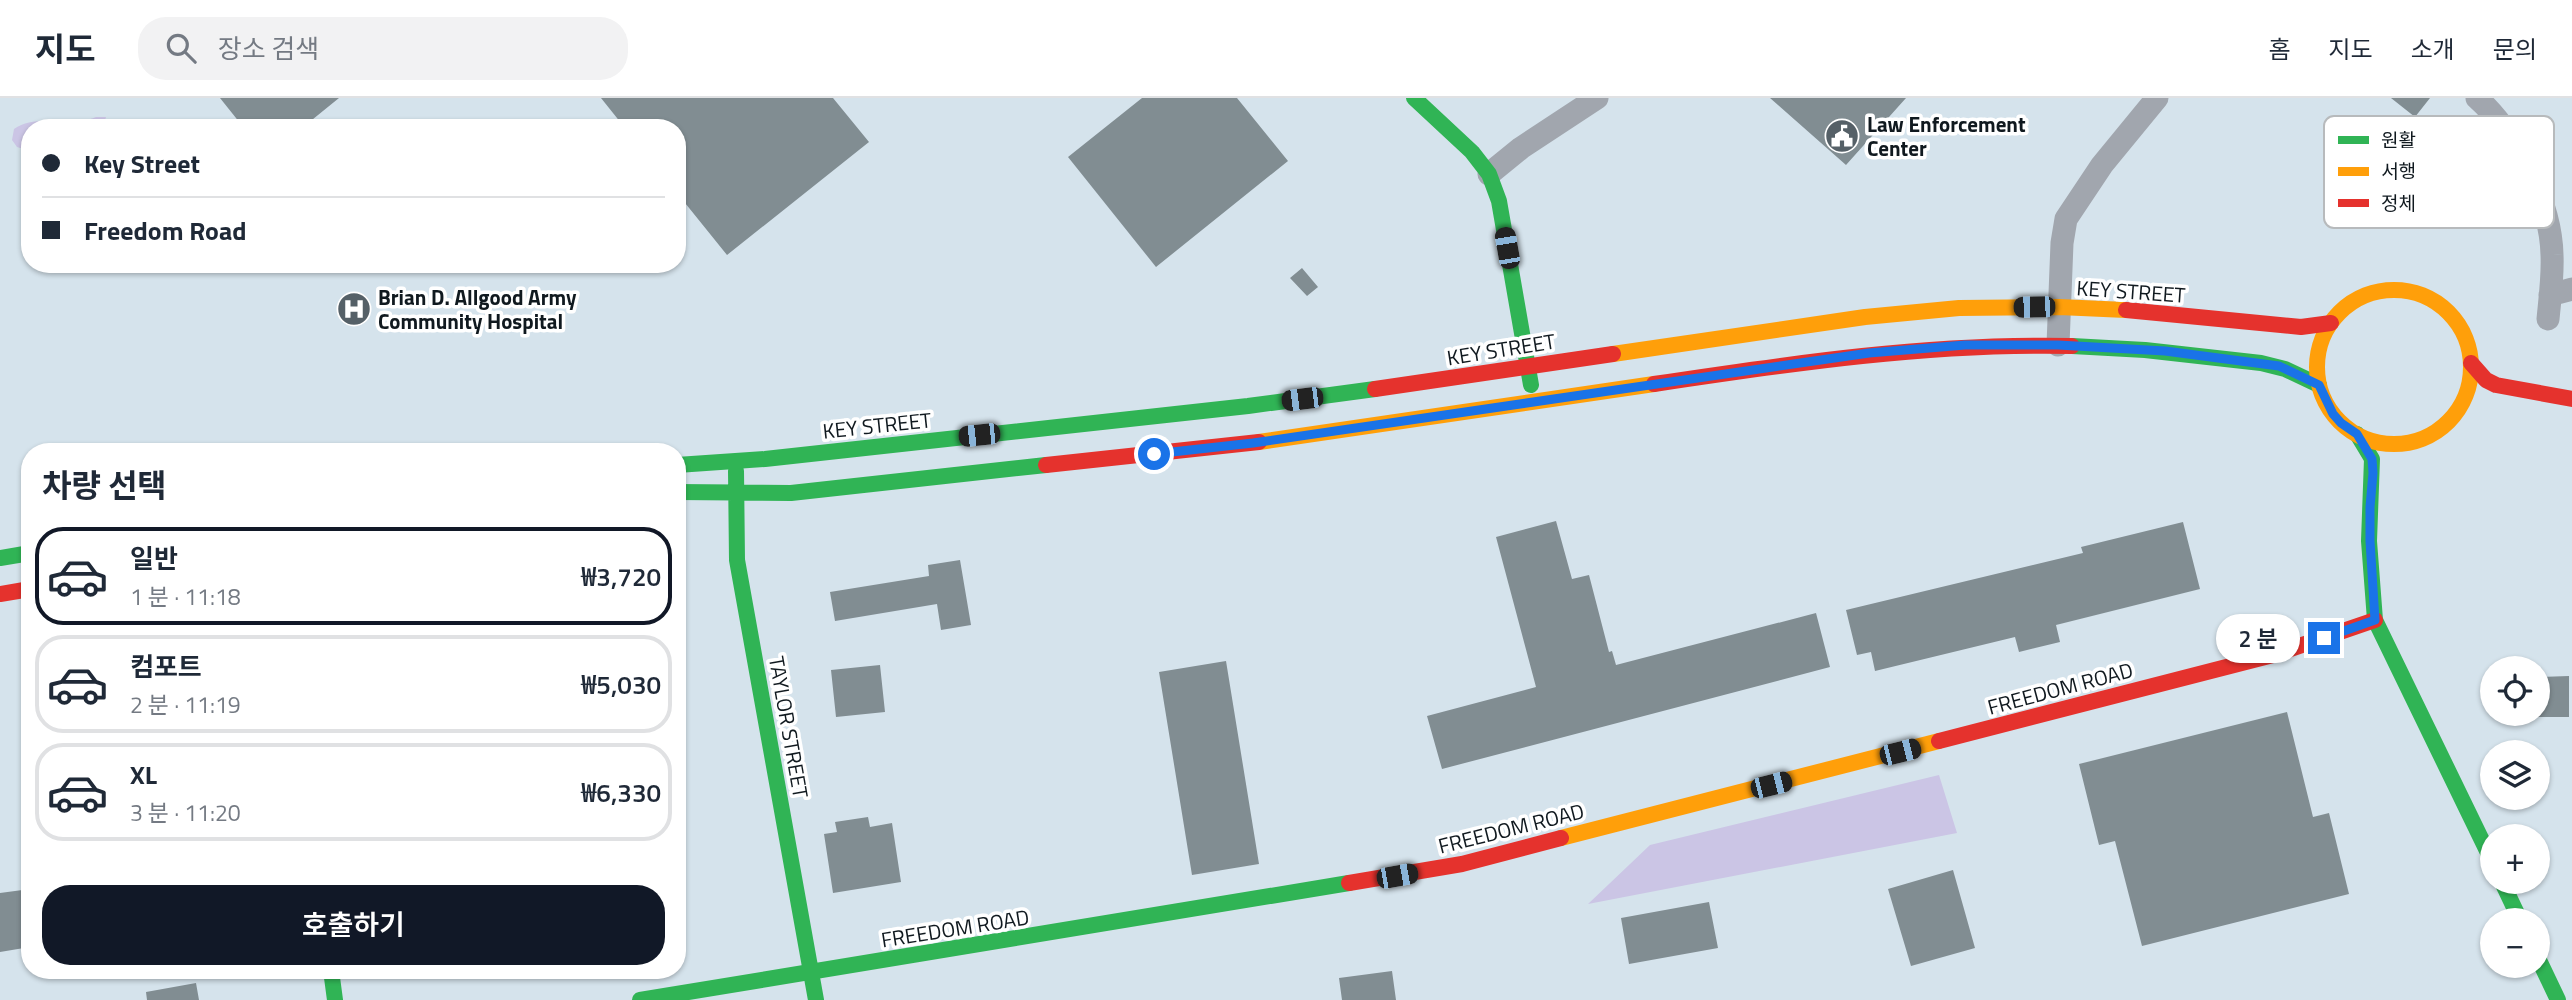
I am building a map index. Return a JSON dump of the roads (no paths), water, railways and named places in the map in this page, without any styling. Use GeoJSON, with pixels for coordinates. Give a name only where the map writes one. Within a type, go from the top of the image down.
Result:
{"type":"FeatureCollection","features":[{"type":"Feature","properties":{"kind":"main road"},"geometry":{"type":"LineString","coordinates":[[1414,98],[1472,152],[1489,174],[1499,201],[1534,402]]}},
{"type":"Feature","properties":{"kind":"main road"},"geometry":{"type":"LineString","coordinates":[[2389,291],[2417,294],[2441,307],[2455,321],[2465,339],[2470,363],[2470,380],[2465,396],[2454,415],[2439,430],[2420,440],[2401,443],[2375,442],[2341,423],[2333,414],[2319,385],[2319,352],[2332,323],[2351,304],[2370,295],[2389,291]]}},
{"type":"Feature","properties":{"kind":"main road","name":"KEY STREET"},"geometry":{"type":"LineString","coordinates":[[686,465],[1248,406],[1865,317],[1959,308],[2059,307],[2159,312],[2301,327],[2332,323]]}},
{"type":"Feature","properties":{"kind":"main road"},"geometry":{"type":"LineString","coordinates":[[686,492],[790,494],[1253,443],[1869,353],[1965,345],[2058,345],[2165,351],[2279,366],[2319,385]]}},
{"type":"Feature","properties":{"kind":"main road"},"geometry":{"type":"LineString","coordinates":[[2470,363],[2486,380],[2496,385]]}},
{"type":"Feature","properties":{"kind":"main road"},"geometry":{"type":"LineString","coordinates":[[2465,396],[2484,386],[2496,385],[2572,399]]}},
{"type":"Feature","properties":{"kind":"main road"},"geometry":{"type":"LineString","coordinates":[[2357,434],[2372,459],[2370,541],[2375,620],[2480,836]]}},
{"type":"Feature","properties":{"kind":"main road"},"geometry":{"type":"LineString","coordinates":[[2373,473],[2380,461],[2401,443]]}},
{"type":"Feature","properties":{"kind":"main road","name":"TAYLOR STREET"},"geometry":{"type":"LineString","coordinates":[[736,461],[737,559],[816,1000]]}},
{"type":"Feature","properties":{"kind":"main road"},"geometry":{"type":"LineString","coordinates":[[0,558],[21,554]]}},
{"type":"Feature","properties":{"kind":"main road"},"geometry":{"type":"LineString","coordinates":[[0,594],[21,590]]}},
{"type":"Feature","properties":{"kind":"main road","name":"FREEDOM ROAD"},"geometry":{"type":"LineString","coordinates":[[640,1000],[1462,864],[2273,654],[2375,620]]}},
{"type":"Feature","properties":{"kind":"main road"},"geometry":{"type":"LineString","coordinates":[[2548,978],[2558,1000]]}},
{"type":"Feature","properties":{"kind":"main road"},"geometry":{"type":"LineString","coordinates":[[332,979],[335,1000]]}},
{"type":"Feature","properties":{"kind":"street"},"geometry":{"type":"LineString","coordinates":[[1489,174],[1521,148],[1597,98]]}},
{"type":"Feature","properties":{"kind":"street"},"geometry":{"type":"LineString","coordinates":[[2058,345],[2062,243],[2066,219],[2102,165],[2157,98]]}},
{"type":"Feature","properties":{"kind":"street"},"geometry":{"type":"LineString","coordinates":[[2477,98],[2496,116]]}},
{"type":"Feature","properties":{"kind":"street"},"geometry":{"type":"LineString","coordinates":[[2548,228],[2561,292],[2548,319]]}},
{"type":"Feature","properties":{"kind":"place","name":"Law Enforcement Center"},"geometry":{"type":"Point","coordinates":[1842,136]}},
{"type":"Feature","properties":{"kind":"place","name":"Brian D. Allgood Army Community Hospital"},"geometry":{"type":"Point","coordinates":[354,309]}}]}
